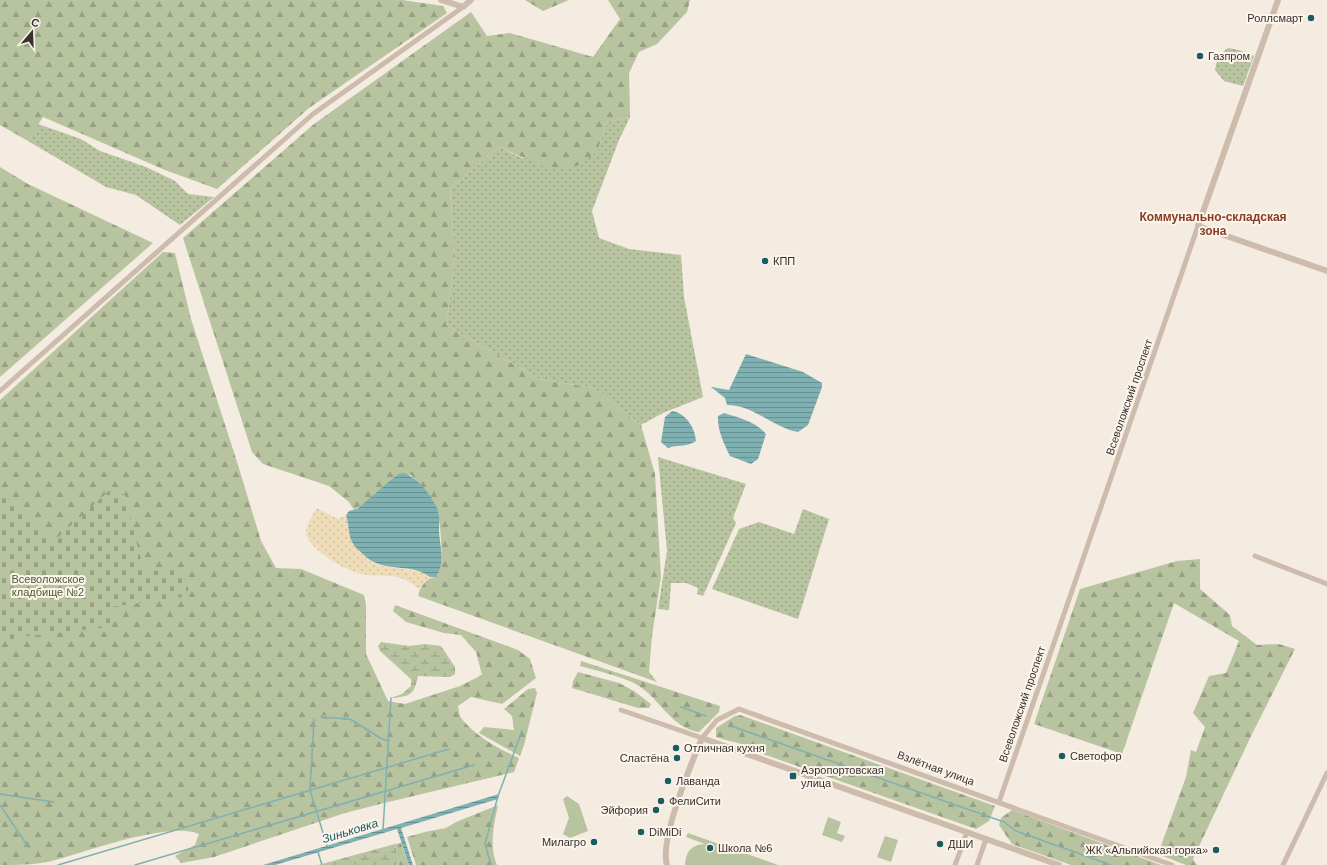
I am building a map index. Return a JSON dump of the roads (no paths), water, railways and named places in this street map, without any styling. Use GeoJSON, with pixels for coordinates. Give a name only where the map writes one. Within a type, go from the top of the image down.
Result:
{"type":"FeatureCollection","features":[{"type":"Feature","properties":{"kind":"street"},"geometry":{"type":"LineString","coordinates":[[441,0],[463,7]]}},
{"type":"Feature","properties":{"kind":"street"},"geometry":{"type":"LineString","coordinates":[[0,391],[313,114],[471,0]]}},
{"type":"Feature","properties":{"kind":"street","name":"Всеволожский проспект"},"geometry":{"type":"LineString","coordinates":[[999,802],[1198,226],[1278,0]]}},
{"type":"Feature","properties":{"kind":"street"},"geometry":{"type":"LineString","coordinates":[[1198,226],[1327,271]]}},
{"type":"Feature","properties":{"kind":"street"},"geometry":{"type":"LineString","coordinates":[[1255,556],[1327,584]]}},
{"type":"Feature","properties":{"kind":"street","name":"Взлётная улица"},"geometry":{"type":"LineString","coordinates":[[702,738],[717,720],[739,709],[1172,865]]}},
{"type":"Feature","properties":{"kind":"street"},"geometry":{"type":"LineString","coordinates":[[621,710],[1059,865]]}},
{"type":"Feature","properties":{"kind":"street"},"geometry":{"type":"LineString","coordinates":[[667,865],[665,848],[668,831],[702,738]]}},
{"type":"Feature","properties":{"kind":"street"},"geometry":{"type":"LineString","coordinates":[[1283,865],[1327,773]]}},
{"type":"Feature","properties":{"kind":"street"},"geometry":{"type":"LineString","coordinates":[[955,865],[967,832]]}},
{"type":"Feature","properties":{"kind":"street"},"geometry":{"type":"LineString","coordinates":[[977,865],[986,839]]}},
{"type":"Feature","properties":{"kind":"water"},"geometry":{"type":"Polygon","coordinates":[[[746,354],[803,372],[822,383],[822,387],[808,425],[798,432],[780,426],[754,412],[737,406],[727,405],[725,398],[711,387],[729,390],[746,354]]]}},
{"type":"Feature","properties":{"kind":"water"},"geometry":{"type":"Polygon","coordinates":[[[672,411],[682,415],[689,422],[694,431],[696,441],[668,448],[661,442],[665,417],[672,411]]]}},
{"type":"Feature","properties":{"kind":"water"},"geometry":{"type":"Polygon","coordinates":[[[724,413],[752,423],[766,434],[758,459],[751,464],[730,456],[723,441],[718,421],[718,416],[724,413]]]}},
{"type":"Feature","properties":{"kind":"water"},"geometry":{"type":"Polygon","coordinates":[[[404,473],[414,478],[424,488],[432,498],[438,511],[442,560],[439,572],[435,577],[430,577],[422,572],[378,564],[370,560],[358,549],[351,539],[346,515],[349,511],[357,509],[398,474],[404,473]]]}},
{"type":"Feature","properties":{"kind":"water"},"geometry":{"type":"Polygon","coordinates":[[[499,794],[498,799],[401,828],[413,865],[409,865],[397,829],[275,865],[263,865],[499,794]]]}},
{"type":"Feature","properties":{"kind":"waterway","name":"Зиньковка"},"geometry":{"type":"LineString","coordinates":[[383,830],[391,698]]}},
{"type":"Feature","properties":{"kind":"waterway"},"geometry":{"type":"LineString","coordinates":[[681,707],[706,716]]}},
{"type":"Feature","properties":{"kind":"waterway"},"geometry":{"type":"LineString","coordinates":[[321,717],[350,719],[382,739],[389,741]]}},
{"type":"Feature","properties":{"kind":"waterway","name":"Зиньковка"},"geometry":{"type":"LineString","coordinates":[[314,719],[310,790],[327,846]]}},
{"type":"Feature","properties":{"kind":"waterway"},"geometry":{"type":"LineString","coordinates":[[731,726],[1004,822],[1016,831],[1111,865]]}},
{"type":"Feature","properties":{"kind":"waterway"},"geometry":{"type":"LineString","coordinates":[[491,865],[485,844],[498,796],[522,731]]}},
{"type":"Feature","properties":{"kind":"waterway"},"geometry":{"type":"LineString","coordinates":[[58,865],[449,749]]}},
{"type":"Feature","properties":{"kind":"waterway"},"geometry":{"type":"LineString","coordinates":[[135,865],[474,765]]}},
{"type":"Feature","properties":{"kind":"waterway"},"geometry":{"type":"LineString","coordinates":[[0,794],[54,802]]}},
{"type":"Feature","properties":{"kind":"waterway"},"geometry":{"type":"LineString","coordinates":[[0,805],[29,848]]}},
{"type":"Feature","properties":{"kind":"waterway"},"geometry":{"type":"LineString","coordinates":[[318,852],[322,865]]}},
{"type":"Feature","properties":{"kind":"place","name":"Роллсмарт"},"geometry":{"type":"Point","coordinates":[1311,18]}},
{"type":"Feature","properties":{"kind":"place","name":"Газпром"},"geometry":{"type":"Point","coordinates":[1200,56]}},
{"type":"Feature","properties":{"kind":"place","name":"КПП"},"geometry":{"type":"Point","coordinates":[765,261]}},
{"type":"Feature","properties":{"kind":"place","name":"Отличная кухня"},"geometry":{"type":"Point","coordinates":[676,748]}},
{"type":"Feature","properties":{"kind":"place","name":"Светофор"},"geometry":{"type":"Point","coordinates":[1062,756]}},
{"type":"Feature","properties":{"kind":"place","name":"Сластёна"},"geometry":{"type":"Point","coordinates":[677,758]}},
{"type":"Feature","properties":{"kind":"place","name":"Аэропортовская улица"},"geometry":{"type":"Point","coordinates":[793,776]}},
{"type":"Feature","properties":{"kind":"place","name":"Лаванда"},"geometry":{"type":"Point","coordinates":[668,781]}},
{"type":"Feature","properties":{"kind":"place","name":"ФелиСити"},"geometry":{"type":"Point","coordinates":[661,801]}},
{"type":"Feature","properties":{"kind":"place","name":"Эйфория"},"geometry":{"type":"Point","coordinates":[656,810]}},
{"type":"Feature","properties":{"kind":"place","name":"DiMiDi"},"geometry":{"type":"Point","coordinates":[641,832]}},
{"type":"Feature","properties":{"kind":"place","name":"Милагро"},"geometry":{"type":"Point","coordinates":[594,842]}},
{"type":"Feature","properties":{"kind":"place","name":"ДШИ"},"geometry":{"type":"Point","coordinates":[940,844]}},
{"type":"Feature","properties":{"kind":"place","name":"Школа №6"},"geometry":{"type":"Point","coordinates":[710,848]}},
{"type":"Feature","properties":{"kind":"place","name":"ЖК «Альпийская горка»"},"geometry":{"type":"Point","coordinates":[1216,850]}},
{"type":"Feature","properties":{"kind":"district","name":"Коммунально-складская зона"},"geometry":{"type":"Point","coordinates":[1213,224]}},
{"type":"Feature","properties":{"kind":"park label","name":"Всеволожское кладбище №2"},"geometry":{"type":"Point","coordinates":[48,585]}}]}
